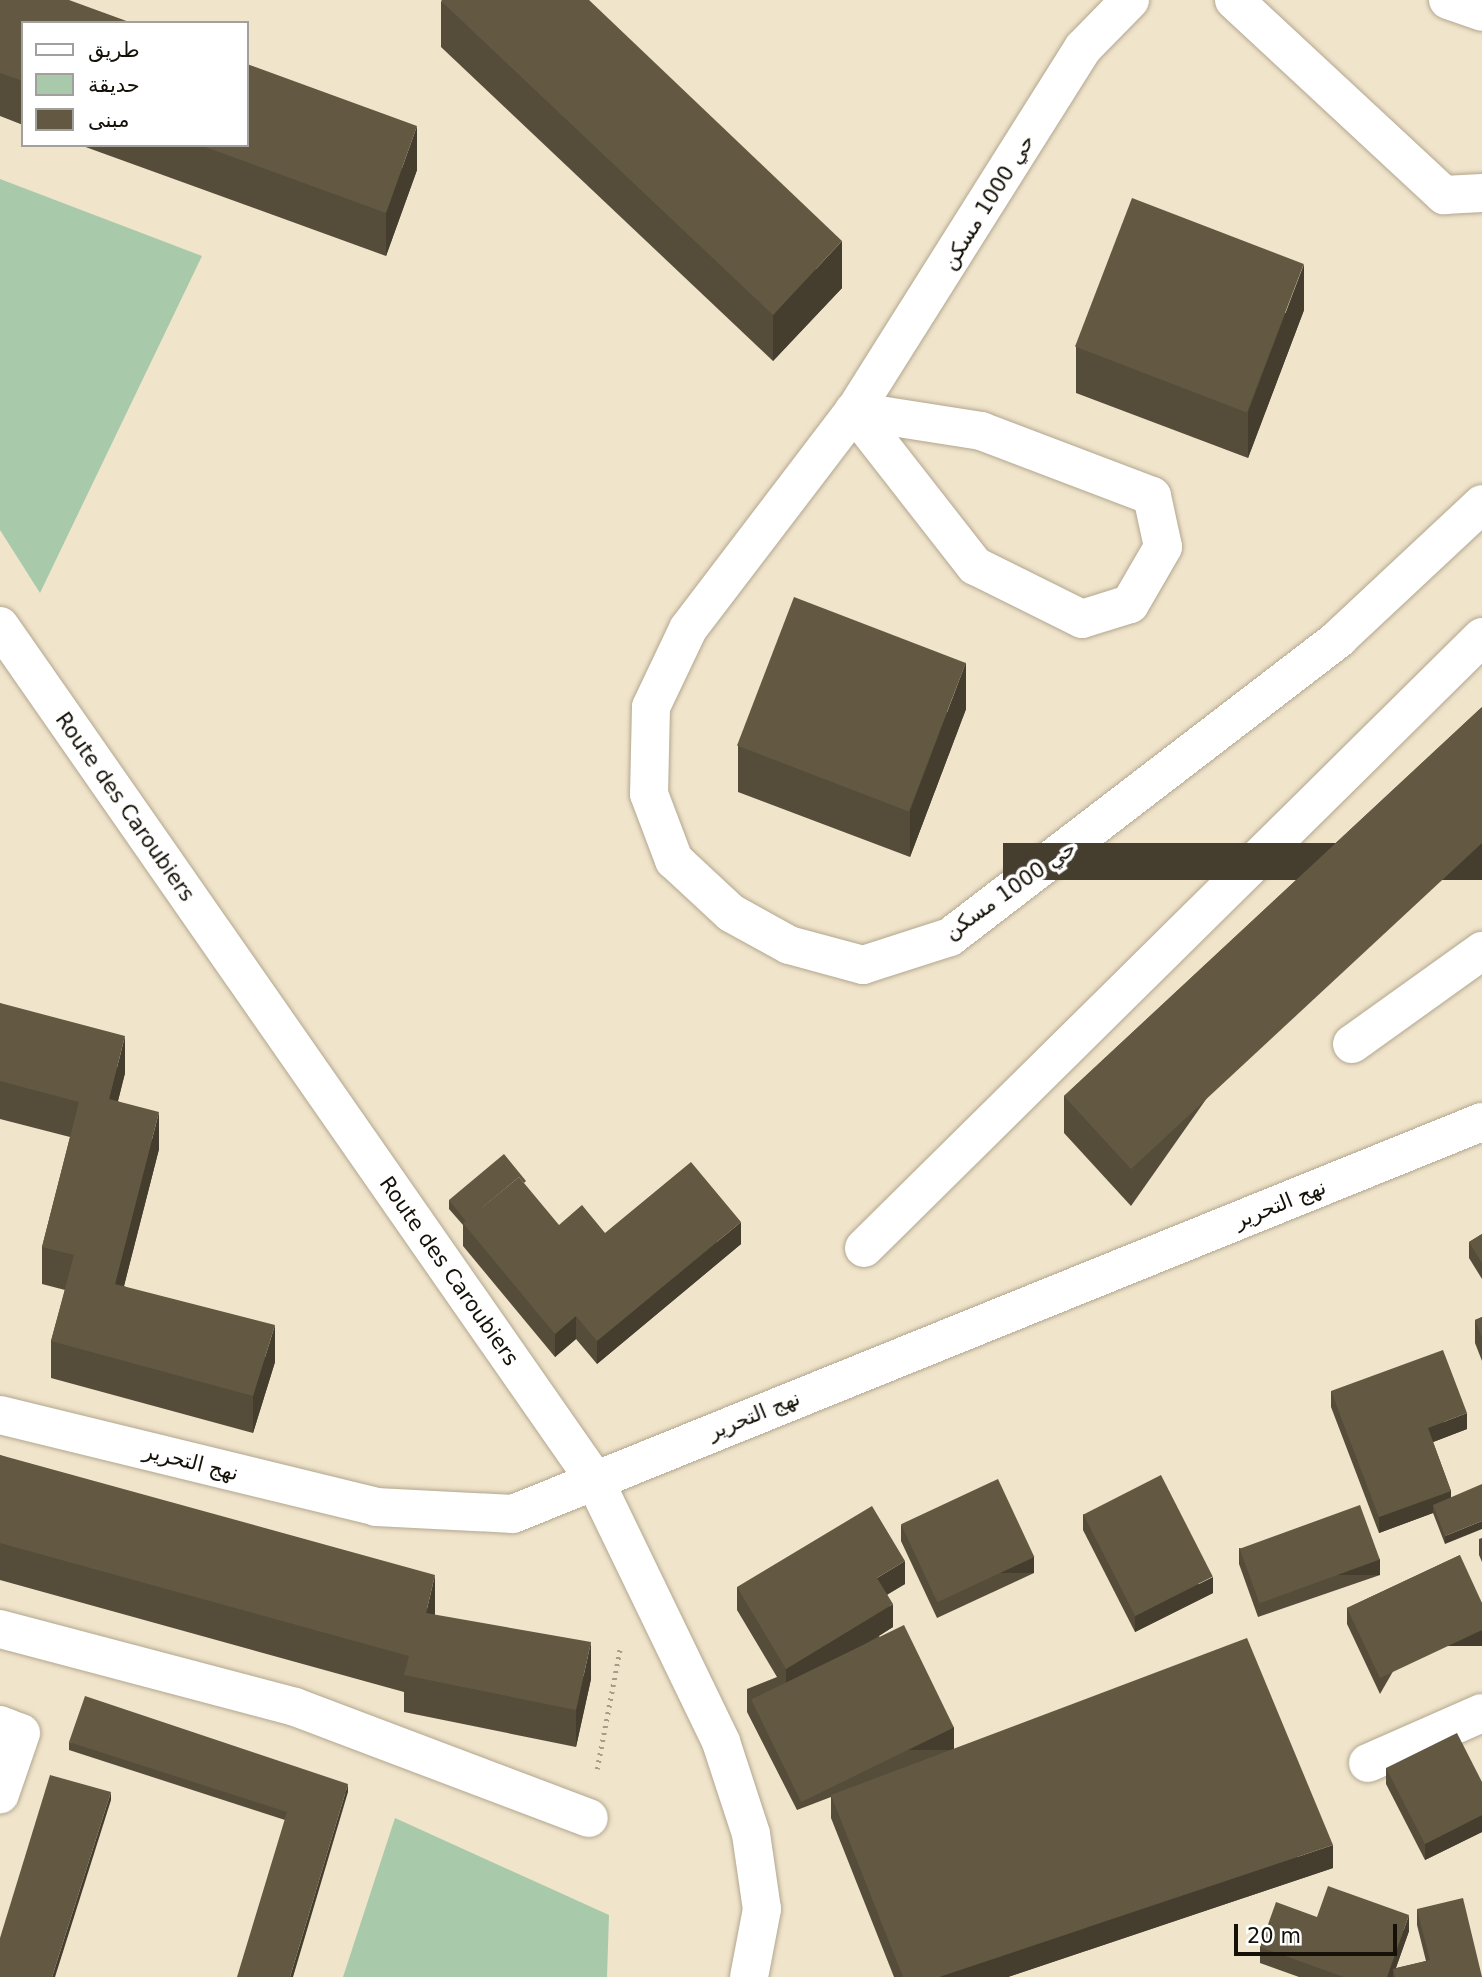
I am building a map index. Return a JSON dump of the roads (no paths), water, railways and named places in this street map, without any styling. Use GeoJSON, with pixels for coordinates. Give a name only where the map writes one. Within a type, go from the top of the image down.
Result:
{"type":"FeatureCollection","features":[{"type":"Feature","properties":{"kind":"street","name":"حي 1000 مسكن"},"geometry":{"type":"LineString","coordinates":[[1130,0],[1083,48],[854,411],[688,629],[651,707],[649,794],[674,860],[731,913],[789,945],[863,965],[950,937],[1031,880],[1339,638],[1482,503]]}},
{"type":"Feature","properties":{"kind":"street"},"geometry":{"type":"LineString","coordinates":[[1234,0],[1444,195],[1482,193]]}},
{"type":"Feature","properties":{"kind":"street"},"geometry":{"type":"LineString","coordinates":[[1448,0],[1482,12]]}},
{"type":"Feature","properties":{"kind":"street"},"geometry":{"type":"LineString","coordinates":[[854,411],[981,431],[1152,496],[1163,547],[1130,604],[1082,619],[975,566],[854,411]]}},
{"type":"Feature","properties":{"kind":"street","name":"Route des Caroubiers"},"geometry":{"type":"LineString","coordinates":[[0,626],[11,664],[594,1479],[668,1638],[721,1742],[751,1835],[762,1909],[749,1977]]}},
{"type":"Feature","properties":{"kind":"street"},"geometry":{"type":"LineString","coordinates":[[864,1248],[1482,637]]}},
{"type":"Feature","properties":{"kind":"street"},"geometry":{"type":"LineString","coordinates":[[1352,1044],[1482,951]]}},
{"type":"Feature","properties":{"kind":"street","name":"نهج التحرير"},"geometry":{"type":"LineString","coordinates":[[0,1415],[376,1507],[513,1514],[1482,1122]]}},
{"type":"Feature","properties":{"kind":"street"},"geometry":{"type":"LineString","coordinates":[[0,1629],[295,1707],[589,1818]]}},
{"type":"Feature","properties":{"kind":"street"},"geometry":{"type":"LineString","coordinates":[[1368,1763],[1482,1713]]}},
{"type":"Feature","properties":{"kind":"street"},"geometry":{"type":"LineString","coordinates":[[0,1725],[21,1733],[0,1794]]}}]}
